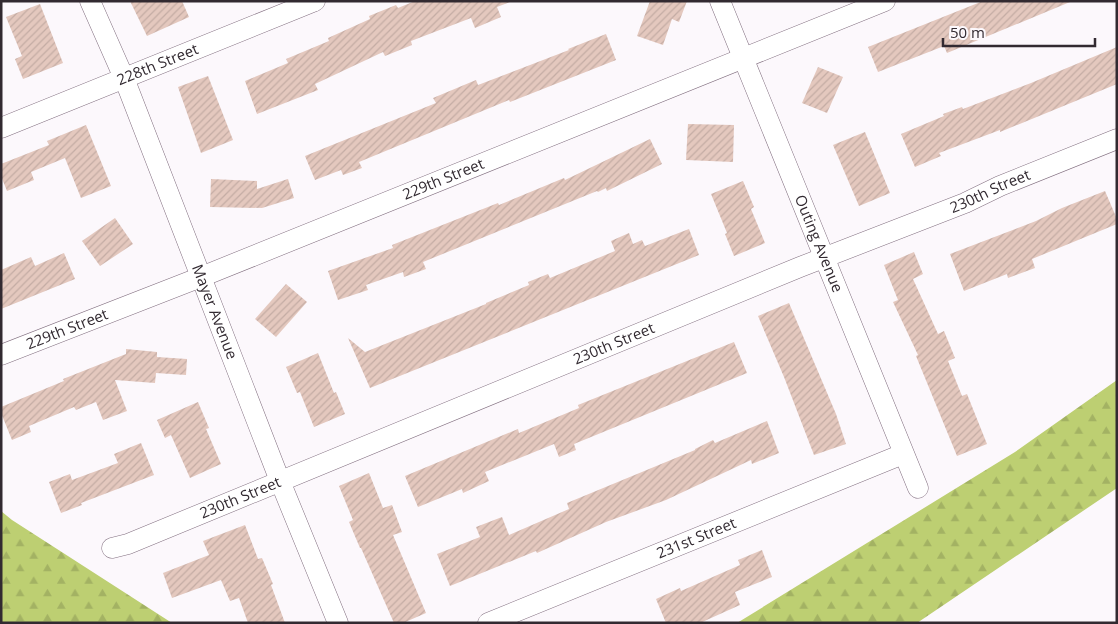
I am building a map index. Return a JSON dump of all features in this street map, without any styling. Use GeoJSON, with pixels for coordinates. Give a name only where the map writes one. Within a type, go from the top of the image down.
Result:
{"type":"FeatureCollection","features":[{"type":"Feature","properties":{"kind":"street","name":"Mayer Avenue"},"geometry":{"type":"LineString","coordinates":[[90,1],[124,78],[280,481],[338,623]]}},
{"type":"Feature","properties":{"kind":"street","name":"228th Street"},"geometry":{"type":"LineString","coordinates":[[1,128],[315,1]]}},
{"type":"Feature","properties":{"kind":"street","name":"Outing Avenue"},"geometry":{"type":"LineString","coordinates":[[720,1],[918,488]]}},
{"type":"Feature","properties":{"kind":"street","name":"229th Street"},"geometry":{"type":"LineString","coordinates":[[1,355],[201,277],[885,1]]}},
{"type":"Feature","properties":{"kind":"street","name":"230th Street"},"geometry":{"type":"LineString","coordinates":[[112,548],[128,544],[825,257],[965,203],[1000,186],[1117,139]]}},
{"type":"Feature","properties":{"kind":"street","name":"231st Street"},"geometry":{"type":"LineString","coordinates":[[488,623],[903,454]]}},
{"type":"Feature","properties":{"kind":"green space"},"geometry":{"type":"Polygon","coordinates":[[[1117,380],[1117,488],[917,623],[737,623],[1015,452],[1117,380]]]}},
{"type":"Feature","properties":{"kind":"green space"},"geometry":{"type":"Polygon","coordinates":[[[1,511],[12,520],[172,623],[1,623],[1,511]]]}},
{"type":"Feature","properties":{"kind":"building"},"geometry":{"type":"Polygon","coordinates":[[[130,1],[182,1],[189,17],[147,36],[130,1]]]}},
{"type":"Feature","properties":{"kind":"building"},"geometry":{"type":"Polygon","coordinates":[[[415,1],[510,2],[497,7],[501,17],[475,28],[471,18],[411,41],[412,45],[385,56],[383,52],[315,84],[318,90],[257,114],[245,81],[288,63],[286,59],[329,41],[328,38],[370,19],[369,16],[396,5],[398,8],[415,1]]]}},
{"type":"Feature","properties":{"kind":"building"},"geometry":{"type":"Polygon","coordinates":[[[650,1],[687,1],[679,22],[672,19],[663,45],[637,36],[650,1]]]}},
{"type":"Feature","properties":{"kind":"building"},"geometry":{"type":"Polygon","coordinates":[[[983,1],[1070,2],[947,53],[944,46],[878,72],[868,47],[983,1]]]}},
{"type":"Feature","properties":{"kind":"building"},"geometry":{"type":"Polygon","coordinates":[[[40,4],[63,63],[23,79],[15,59],[22,56],[6,17],[40,4]]]}},
{"type":"Feature","properties":{"kind":"building"},"geometry":{"type":"Polygon","coordinates":[[[606,34],[616,60],[510,102],[509,100],[359,162],[362,168],[343,175],[341,170],[315,180],[305,156],[436,103],[433,98],[476,80],[478,85],[606,34]]]}},
{"type":"Feature","properties":{"kind":"building"},"geometry":{"type":"Polygon","coordinates":[[[1117,47],[1117,84],[1000,132],[1000,130],[939,153],[941,156],[915,167],[901,134],[944,116],[943,114],[962,107],[963,109],[1031,83],[1117,47]]]}},
{"type":"Feature","properties":{"kind":"building"},"geometry":{"type":"Polygon","coordinates":[[[818,67],[843,77],[827,113],[802,103],[818,67]]]}},
{"type":"Feature","properties":{"kind":"building"},"geometry":{"type":"Polygon","coordinates":[[[208,76],[233,140],[201,153],[178,87],[208,76]]]}},
{"type":"Feature","properties":{"kind":"building"},"geometry":{"type":"Polygon","coordinates":[[[688,124],[734,125],[733,162],[686,160],[688,124]]]}},
{"type":"Feature","properties":{"kind":"building"},"geometry":{"type":"Polygon","coordinates":[[[86,125],[111,186],[81,198],[65,158],[31,172],[34,180],[7,191],[1,176],[1,164],[49,145],[47,141],[86,125]]]}},
{"type":"Feature","properties":{"kind":"building"},"geometry":{"type":"Polygon","coordinates":[[[865,132],[890,193],[859,206],[833,145],[865,132]]]}},
{"type":"Feature","properties":{"kind":"building"},"geometry":{"type":"Polygon","coordinates":[[[650,139],[662,164],[607,191],[606,188],[597,191],[423,262],[426,269],[404,277],[403,272],[366,285],[368,290],[338,300],[328,271],[393,248],[392,245],[498,203],[499,205],[564,178],[565,180],[650,139]]]}},
{"type":"Feature","properties":{"kind":"building"},"geometry":{"type":"Polygon","coordinates":[[[211,179],[257,181],[257,189],[288,179],[294,198],[262,208],[210,207],[211,179]]]}},
{"type":"Feature","properties":{"kind":"building"},"geometry":{"type":"Polygon","coordinates":[[[743,181],[754,207],[751,209],[765,243],[734,256],[711,194],[743,181]]]}},
{"type":"Feature","properties":{"kind":"building"},"geometry":{"type":"Polygon","coordinates":[[[1105,191],[1117,219],[1117,224],[1032,259],[1035,268],[1008,278],[1007,274],[964,291],[950,254],[1036,221],[1062,208],[1105,191]]]}},
{"type":"Feature","properties":{"kind":"building"},"geometry":{"type":"Polygon","coordinates":[[[115,218],[133,244],[100,266],[82,241],[115,218]]]}},
{"type":"Feature","properties":{"kind":"building"},"geometry":{"type":"Polygon","coordinates":[[[689,229],[699,255],[370,388],[348,338],[365,352],[486,304],[529,285],[528,282],[548,274],[550,278],[615,251],[611,241],[629,233],[633,244],[642,240],[645,246],[689,229]]]}},
{"type":"Feature","properties":{"kind":"building"},"geometry":{"type":"Polygon","coordinates":[[[914,252],[923,274],[913,279],[938,334],[944,331],[955,358],[948,361],[962,396],[967,394],[987,444],[957,456],[916,356],[918,355],[893,302],[898,300],[884,265],[914,252]]]}},
{"type":"Feature","properties":{"kind":"building"},"geometry":{"type":"Polygon","coordinates":[[[64,253],[75,279],[1,309],[1,270],[31,257],[35,266],[64,253]]]}},
{"type":"Feature","properties":{"kind":"building"},"geometry":{"type":"Polygon","coordinates":[[[286,284],[307,302],[276,337],[255,319],[286,284]]]}},
{"type":"Feature","properties":{"kind":"building"},"geometry":{"type":"Polygon","coordinates":[[[789,303],[836,414],[846,444],[814,455],[758,316],[789,303]]]}},
{"type":"Feature","properties":{"kind":"building"},"geometry":{"type":"Polygon","coordinates":[[[734,342],[747,373],[574,444],[576,450],[559,457],[554,444],[485,472],[489,481],[463,493],[462,489],[418,507],[405,476],[518,429],[519,433],[579,408],[578,405],[734,342]]]}},
{"type":"Feature","properties":{"kind":"building"},"geometry":{"type":"Polygon","coordinates":[[[126,349],[157,352],[157,357],[187,359],[186,375],[156,373],[155,383],[115,380],[127,411],[103,420],[96,402],[76,410],[74,407],[29,426],[31,432],[12,440],[1,413],[1,407],[64,381],[63,379],[126,354],[126,349]]]}},
{"type":"Feature","properties":{"kind":"building"},"geometry":{"type":"Polygon","coordinates":[[[318,353],[334,393],[336,392],[345,414],[314,427],[300,392],[297,393],[286,367],[318,353]]]}},
{"type":"Feature","properties":{"kind":"building"},"geometry":{"type":"Polygon","coordinates":[[[198,402],[209,428],[206,429],[221,464],[190,478],[171,435],[165,438],[157,420],[198,402]]]}},
{"type":"Feature","properties":{"kind":"building"},"geometry":{"type":"Polygon","coordinates":[[[767,421],[779,453],[752,464],[751,460],[666,500],[606,522],[537,553],[536,551],[450,586],[437,554],[480,537],[476,527],[502,517],[509,535],[569,509],[567,503],[695,450],[713,440],[715,443],[767,421]]]}},
{"type":"Feature","properties":{"kind":"building"},"geometry":{"type":"Polygon","coordinates":[[[141,443],[154,475],[81,503],[82,505],[61,513],[49,482],[70,474],[72,480],[118,463],[114,454],[141,443]]]}},
{"type":"Feature","properties":{"kind":"building"},"geometry":{"type":"Polygon","coordinates":[[[369,473],[383,508],[392,505],[402,532],[393,535],[426,613],[403,623],[394,623],[349,522],[353,520],[339,486],[369,473]]]}},
{"type":"Feature","properties":{"kind":"building"},"geometry":{"type":"Polygon","coordinates":[[[245,525],[258,559],[262,558],[273,584],[271,585],[285,623],[248,623],[239,598],[230,601],[221,580],[172,598],[163,573],[209,555],[203,541],[245,525]]]}},
{"type":"Feature","properties":{"kind":"building"},"geometry":{"type":"Polygon","coordinates":[[[762,550],[772,577],[735,592],[740,605],[700,623],[666,623],[656,599],[680,588],[681,591],[740,565],[738,560],[762,550]]]}}]}
